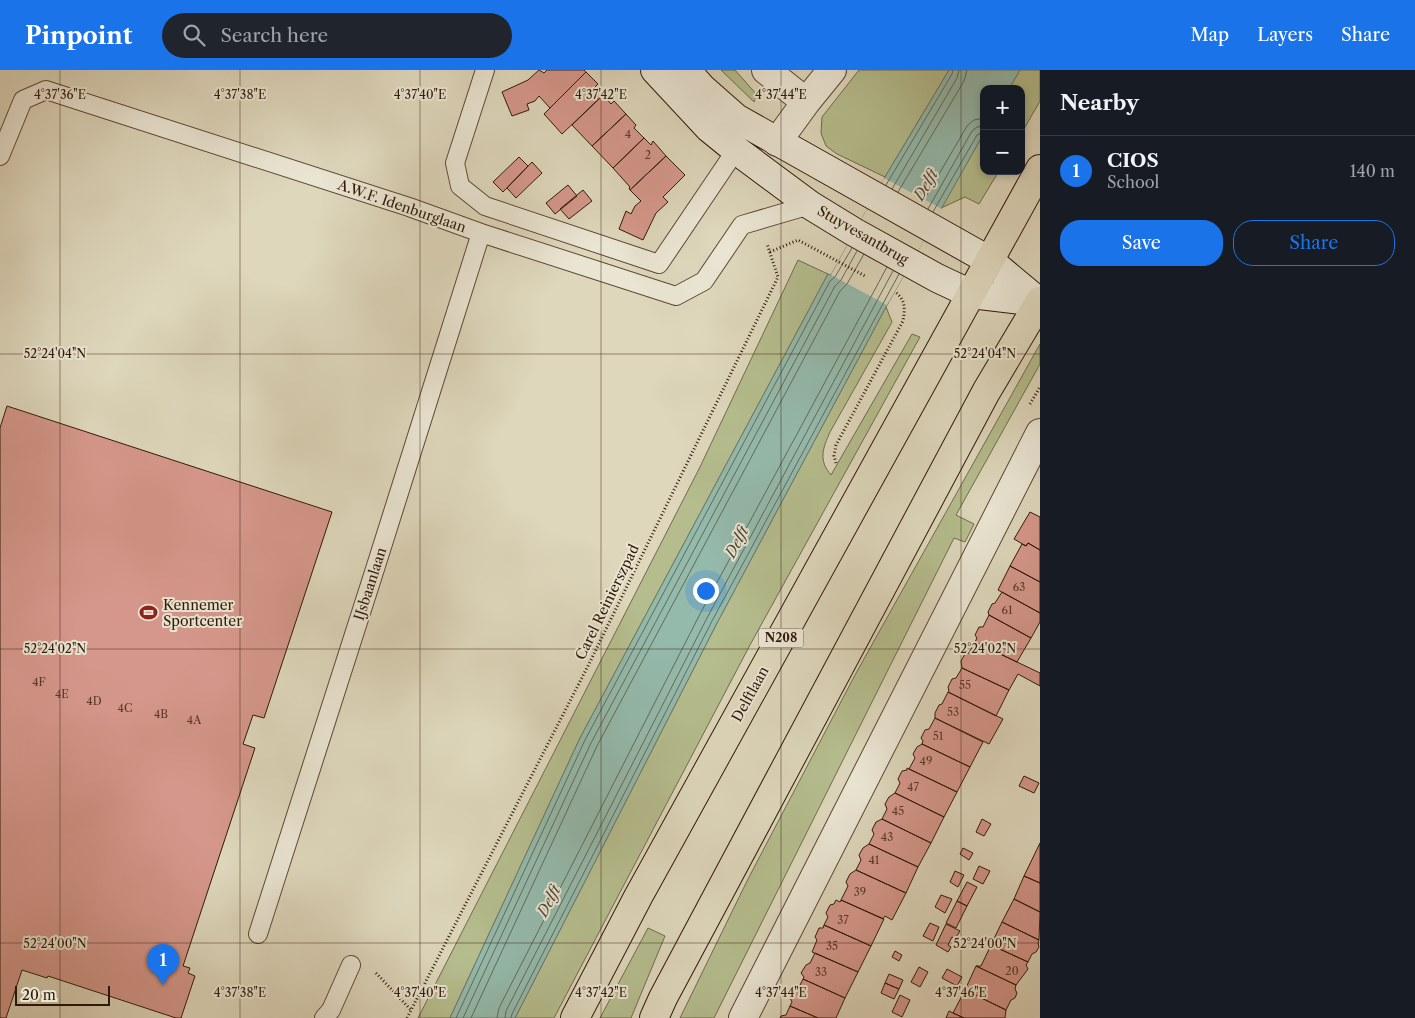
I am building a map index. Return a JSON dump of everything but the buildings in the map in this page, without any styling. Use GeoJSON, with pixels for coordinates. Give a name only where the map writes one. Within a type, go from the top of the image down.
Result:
{"type":"FeatureCollection","features":[{"type":"Feature","properties":{"kind":"main road","name":"Delftlaan"},"geometry":{"type":"LineString","coordinates":[[575,1018],[638,897],[1040,169]]}},
{"type":"Feature","properties":{"kind":"main road"},"geometry":{"type":"LineString","coordinates":[[654,1018],[672,980],[981,400],[1040,301]]}},
{"type":"Feature","properties":{"kind":"street","name":"Stuyvesantbrug"},"geometry":{"type":"LineString","coordinates":[[655,70],[703,122],[736,150],[810,204],[854,232],[937,278],[971,294]]}},
{"type":"Feature","properties":{"kind":"street"},"geometry":{"type":"LineString","coordinates":[[686,70],[702,88],[736,118],[990,261],[1040,301]]}},
{"type":"Feature","properties":{"kind":"street"},"geometry":{"type":"LineString","coordinates":[[766,70],[806,102]]}},
{"type":"Feature","properties":{"kind":"street"},"geometry":{"type":"LineString","coordinates":[[777,142],[832,70]]}},
{"type":"Feature","properties":{"kind":"street"},"geometry":{"type":"LineString","coordinates":[[971,294],[1040,301]]}},
{"type":"Feature","properties":{"kind":"street"},"geometry":{"type":"LineString","coordinates":[[743,1018],[1040,433]]}},
{"type":"Feature","properties":{"kind":"lane"},"geometry":{"type":"LineString","coordinates":[[485,70],[455,163],[460,186],[485,206],[659,264],[736,150]]}},
{"type":"Feature","properties":{"kind":"lane","name":"A.W.F. Idenburglaan"},"geometry":{"type":"LineString","coordinates":[[0,156],[23,100],[46,90],[409,207],[481,233],[676,296],[704,282],[742,225],[810,204]]}},
{"type":"Feature","properties":{"kind":"lane","name":"IJsbaanlaan"},"geometry":{"type":"LineString","coordinates":[[258,934],[481,233]]}},
{"type":"Feature","properties":{"kind":"lane"},"geometry":{"type":"LineString","coordinates":[[324,1018],[331,1010],[352,965]]}},
{"type":"Feature","properties":{"kind":"path","name":"Carel Reinierszpad"},"geometry":{"type":"LineString","coordinates":[[407,1018],[589,664],[778,277],[758,220]]}},
{"type":"Feature","properties":{"kind":"path"},"geometry":{"type":"LineString","coordinates":[[770,252],[798,240],[838,261]]}},
{"type":"Feature","properties":{"kind":"path"},"geometry":{"type":"LineString","coordinates":[[836,463],[834,449],[901,326],[905,303],[900,295],[895,292]]}},
{"type":"Feature","properties":{"kind":"path"},"geometry":{"type":"LineString","coordinates":[[1036,393],[1040,387]]}},
{"type":"Feature","properties":{"kind":"path"},"geometry":{"type":"LineString","coordinates":[[376,973],[411,1010]]}},
{"type":"Feature","properties":{"kind":"shaded area"},"geometry":{"type":"Polygon","coordinates":[[[721,70],[735,70],[757,95],[754,102],[721,70]]]}},
{"type":"Feature","properties":{"kind":"shaded area"},"geometry":{"type":"Polygon","coordinates":[[[859,70],[949,70],[885,177],[837,154],[826,146],[821,133],[822,117],[859,70]]]}},
{"type":"Feature","properties":{"kind":"shaded area"},"geometry":{"type":"Polygon","coordinates":[[[1020,70],[1040,70],[1040,101],[1025,127],[1025,85],[1011,85],[1020,70]]]}},
{"type":"Feature","properties":{"kind":"shaded area"},"geometry":{"type":"Polygon","coordinates":[[[980,140],[980,175],[997,175],[979,204],[965,197],[941,208],[980,140]]]}},
{"type":"Feature","properties":{"kind":"shaded area"},"geometry":{"type":"Polygon","coordinates":[[[798,260],[828,274],[580,738],[450,1018],[418,1018],[700,467],[798,260]]]}},
{"type":"Feature","properties":{"kind":"shaded area"},"geometry":{"type":"Polygon","coordinates":[[[886,307],[892,322],[825,443],[823,459],[831,475],[912,334],[920,337],[750,645],[554,1018],[515,1018],[717,623],[886,307]]]}},
{"type":"Feature","properties":{"kind":"shaded area"},"geometry":{"type":"Polygon","coordinates":[[[1040,344],[1040,364],[956,515],[974,524],[965,542],[954,538],[714,1018],[680,1018],[748,879],[855,675],[1040,344]]]}},
{"type":"Feature","properties":{"kind":"shaded area"},"geometry":{"type":"Polygon","coordinates":[[[648,928],[665,936],[631,1018],[600,1018],[648,928]]]}},
{"type":"Feature","properties":{"kind":"water","name":"Delft"},"geometry":{"type":"Polygon","coordinates":[[[949,70],[1020,70],[1011,85],[980,85],[980,140],[886,307],[717,623],[515,1018],[450,1018],[580,738],[828,274],[831,275],[885,177],[949,70]]]}},
{"type":"Feature","properties":{"kind":"pier"},"geometry":{"type":"Polygon","coordinates":[[[884,178],[942,209],[887,305],[831,275],[884,178]]]}},
{"type":"Feature","properties":{"kind":"place","name":"Kennemer Sportcenter"},"geometry":{"type":"Point","coordinates":[149,613]}},
{"type":"Feature","properties":{"kind":"place","name":"CIOS"},"geometry":{"type":"Point","coordinates":[163,985]}}]}
